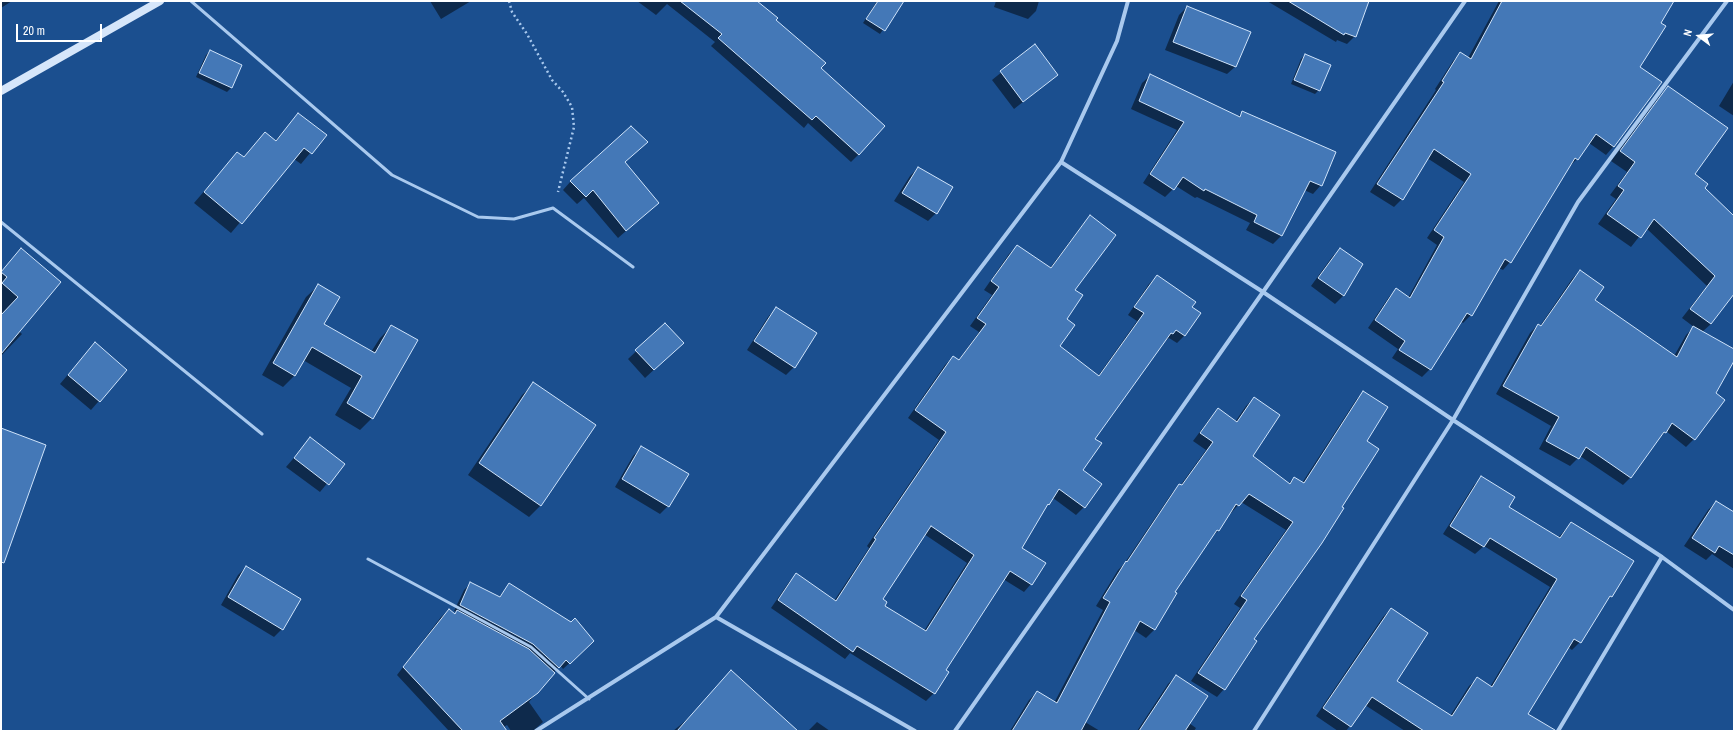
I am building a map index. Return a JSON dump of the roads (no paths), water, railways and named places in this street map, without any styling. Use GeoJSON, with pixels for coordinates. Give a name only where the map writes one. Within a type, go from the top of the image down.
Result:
{"type":"FeatureCollection","features":[{"type":"Feature","properties":{"kind":"street"},"geometry":{"type":"LineString","coordinates":[[1,91],[160,1]]}},
{"type":"Feature","properties":{"kind":"street"},"geometry":{"type":"LineString","coordinates":[[536,731],[716,618],[1061,162],[1117,41],[1128,1]]}},
{"type":"Feature","properties":{"kind":"street"},"geometry":{"type":"LineString","coordinates":[[955,731],[1465,1]]}},
{"type":"Feature","properties":{"kind":"street"},"geometry":{"type":"LineString","coordinates":[[1254,731],[1453,420],[1578,202],[1727,1]]}},
{"type":"Feature","properties":{"kind":"street"},"geometry":{"type":"LineString","coordinates":[[1061,162],[1263,292],[1453,420],[1662,557],[1734,610]]}},
{"type":"Feature","properties":{"kind":"street"},"geometry":{"type":"LineString","coordinates":[[1558,731],[1662,557]]}},
{"type":"Feature","properties":{"kind":"street"},"geometry":{"type":"LineString","coordinates":[[716,618],[915,731]]}},
{"type":"Feature","properties":{"kind":"lane"},"geometry":{"type":"LineString","coordinates":[[190,1],[392,175],[478,217],[514,219],[553,208],[633,267]]}},
{"type":"Feature","properties":{"kind":"lane"},"geometry":{"type":"LineString","coordinates":[[1,222],[262,434]]}},
{"type":"Feature","properties":{"kind":"lane"},"geometry":{"type":"LineString","coordinates":[[368,560],[531,647],[589,699]]}}]}
